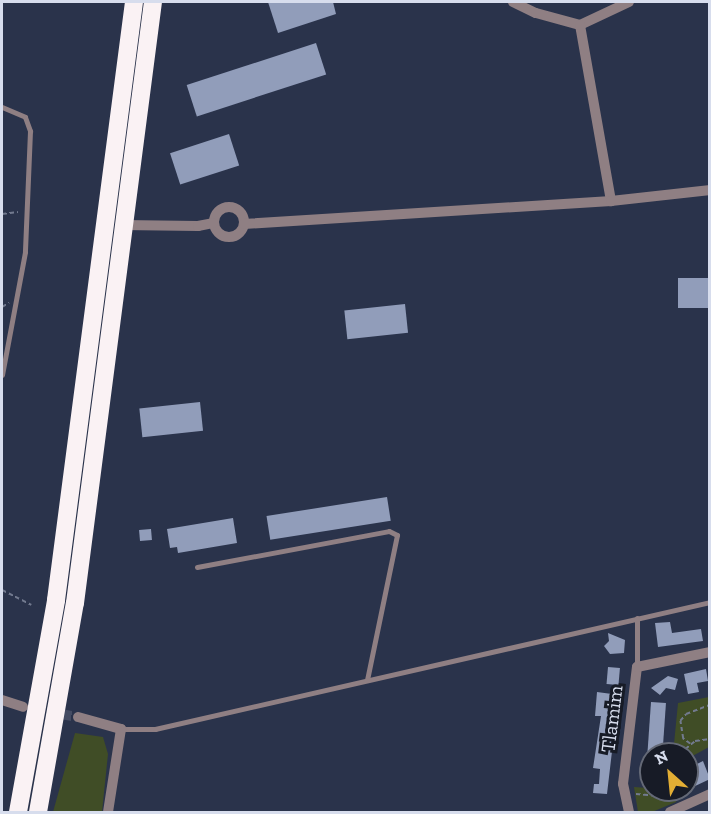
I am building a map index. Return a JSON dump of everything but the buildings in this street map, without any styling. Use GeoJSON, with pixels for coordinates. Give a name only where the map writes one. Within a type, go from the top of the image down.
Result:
{"type":"FeatureCollection","features":[{"type":"Feature","properties":{"kind":"highway"},"geometry":{"type":"LineString","coordinates":[[18,813],[56,600],[134,2]]}},
{"type":"Feature","properties":{"kind":"highway"},"geometry":{"type":"LineString","coordinates":[[38,813],[75,603],[122,225],[153,2]]}},
{"type":"Feature","properties":{"kind":"street"},"geometry":{"type":"LineString","coordinates":[[513,2],[536,13],[580,25],[629,2]]}},
{"type":"Feature","properties":{"kind":"street"},"geometry":{"type":"LineString","coordinates":[[580,25],[611,201]]}},
{"type":"Feature","properties":{"kind":"street"},"geometry":{"type":"LineString","coordinates":[[244,224],[611,201],[710,190]]}},
{"type":"Feature","properties":{"kind":"street"},"geometry":{"type":"LineString","coordinates":[[229,207],[242,214],[244,224],[240,233],[225,237],[217,232],[213,223],[220,210],[229,207]]}},
{"type":"Feature","properties":{"kind":"street"},"geometry":{"type":"LineString","coordinates":[[122,225],[198,226],[213,223]]}},
{"type":"Feature","properties":{"kind":"street","name":"Tlamim"},"geometry":{"type":"LineString","coordinates":[[629,813],[623,794],[637,667],[710,652]]}},
{"type":"Feature","properties":{"kind":"street"},"geometry":{"type":"LineString","coordinates":[[2,700],[23,707]]}},
{"type":"Feature","properties":{"kind":"street"},"geometry":{"type":"LineString","coordinates":[[78,717],[122,729],[108,813]]}},
{"type":"Feature","properties":{"kind":"street"},"geometry":{"type":"LineString","coordinates":[[670,813],[710,794]]}},
{"type":"Feature","properties":{"kind":"lane"},"geometry":{"type":"LineString","coordinates":[[2,107],[29,122],[29,211],[19,292],[2,375]]}},
{"type":"Feature","properties":{"kind":"lane"},"geometry":{"type":"LineString","coordinates":[[197,567],[389,531],[397,535],[367,680]]}},
{"type":"Feature","properties":{"kind":"lane"},"geometry":{"type":"LineString","coordinates":[[122,729],[155,729],[710,602]]}},
{"type":"Feature","properties":{"kind":"lane"},"geometry":{"type":"LineString","coordinates":[[637,618],[637,667]]}},
{"type":"Feature","properties":{"kind":"path"},"geometry":{"type":"LineString","coordinates":[[2,214],[29,211]]}},
{"type":"Feature","properties":{"kind":"path"},"geometry":{"type":"LineString","coordinates":[[2,590],[31,605]]}},
{"type":"Feature","properties":{"kind":"path"},"geometry":{"type":"LineString","coordinates":[[687,742],[683,739],[681,721],[686,714],[710,705]]}},
{"type":"Feature","properties":{"kind":"path"},"geometry":{"type":"LineString","coordinates":[[623,794],[639,795]]}},
{"type":"Feature","properties":{"kind":"green space"},"geometry":{"type":"Polygon","coordinates":[[[709,697],[709,747],[699,752],[699,742],[674,742],[678,703],[709,697]]]}},
{"type":"Feature","properties":{"kind":"green space"},"geometry":{"type":"Polygon","coordinates":[[[75,733],[103,737],[108,754],[102,812],[53,812],[75,733]]]}},
{"type":"Feature","properties":{"kind":"green space"},"geometry":{"type":"Polygon","coordinates":[[[634,787],[639,787],[639,802],[676,802],[652,812],[638,812],[634,787]]]}},
{"type":"Feature","properties":{"kind":"tunnel"},"geometry":{"type":"LineString","coordinates":[[32,709],[78,717]]}}]}
